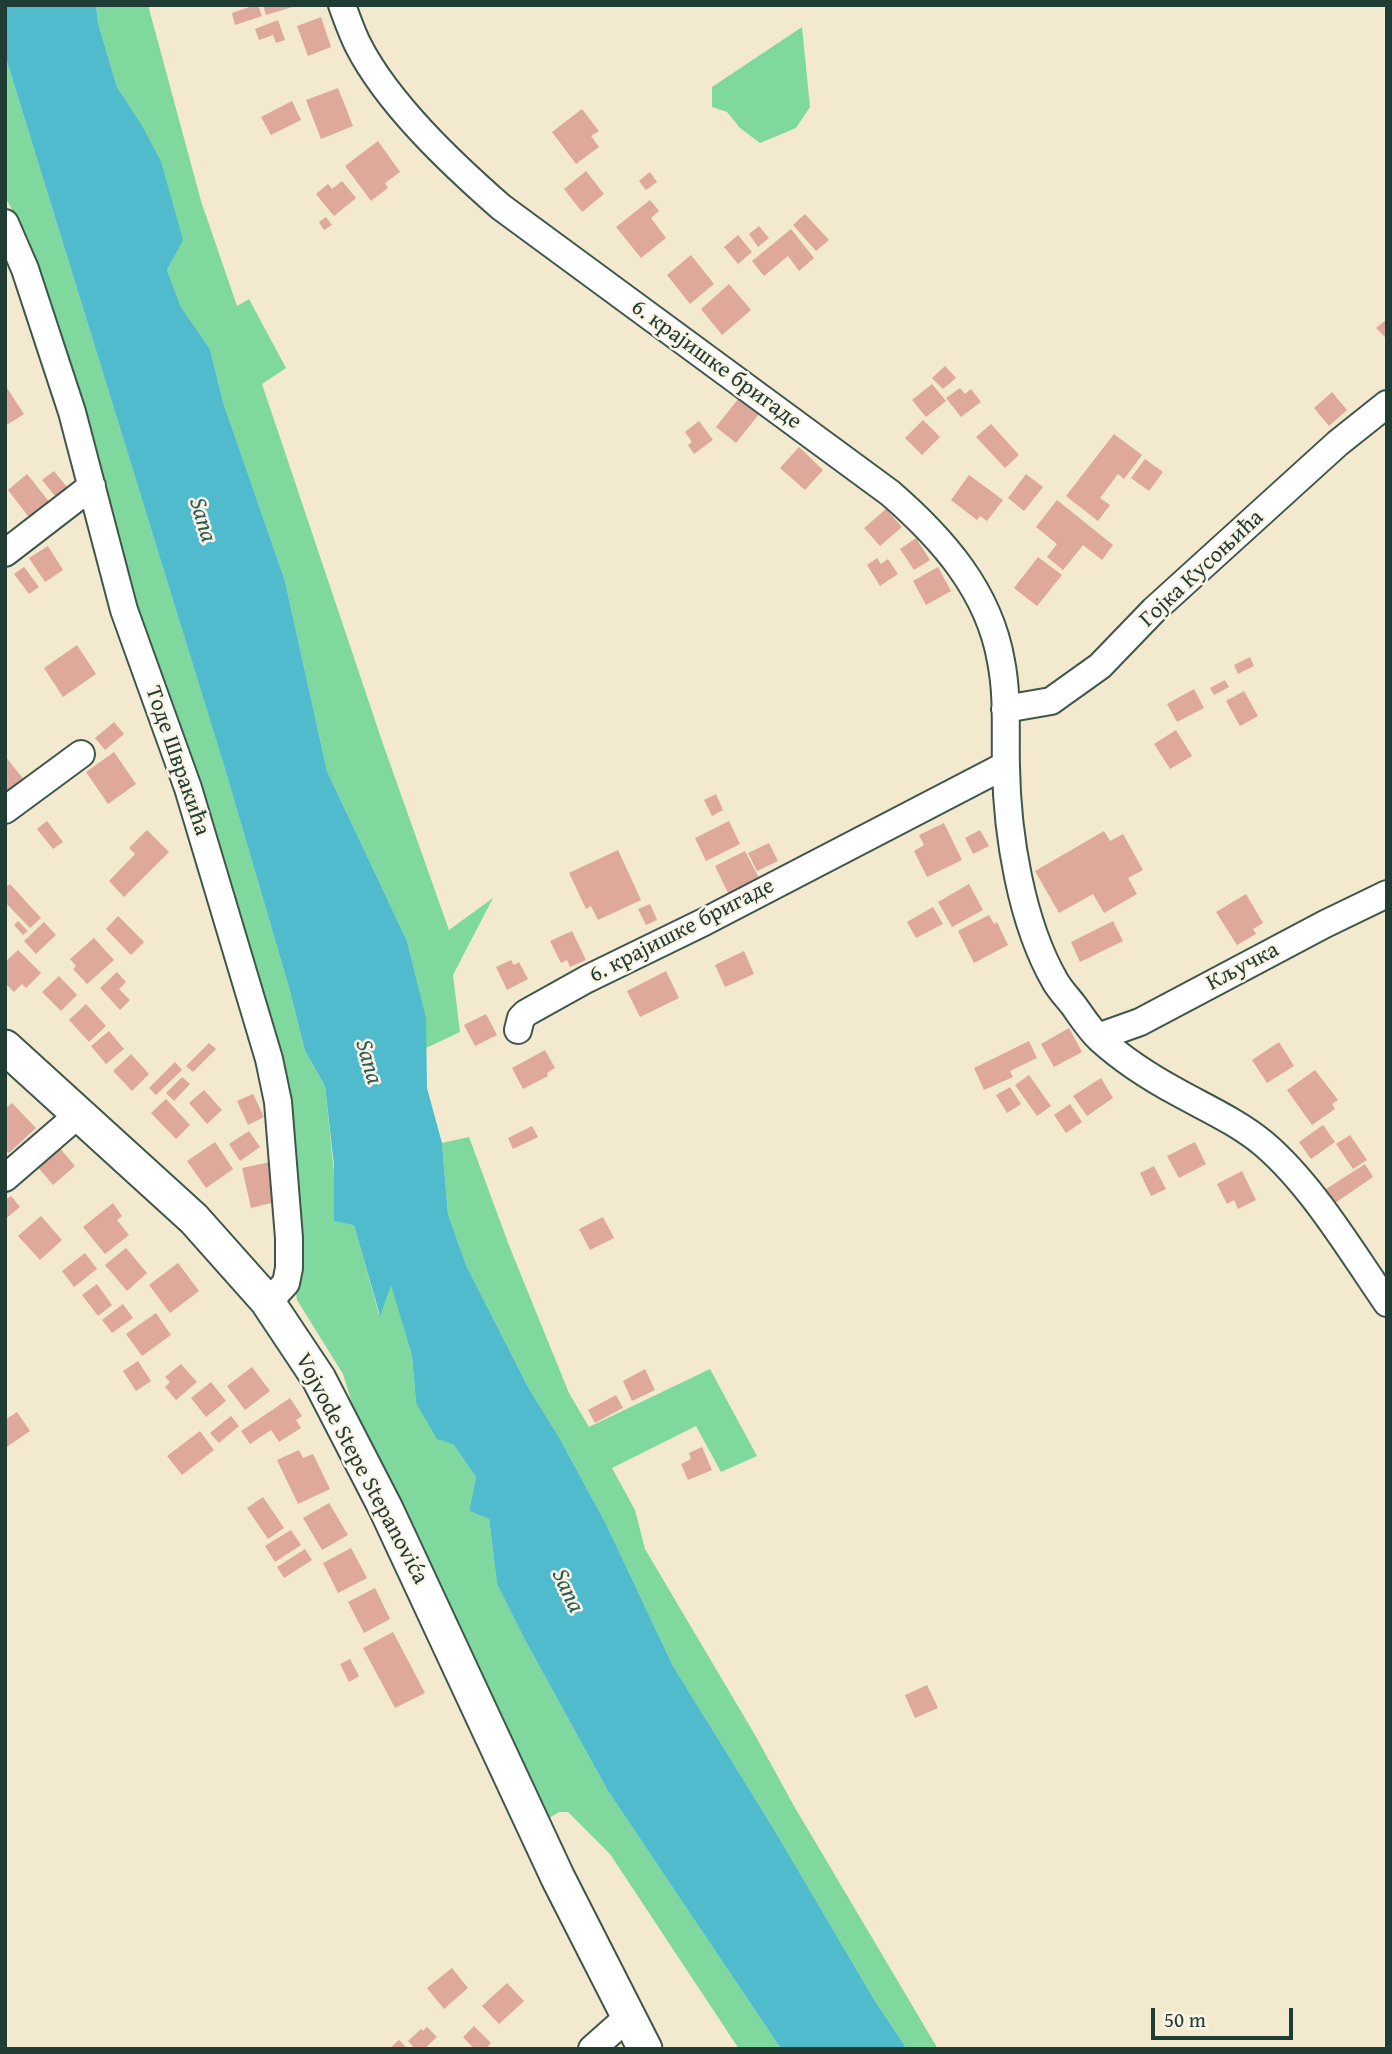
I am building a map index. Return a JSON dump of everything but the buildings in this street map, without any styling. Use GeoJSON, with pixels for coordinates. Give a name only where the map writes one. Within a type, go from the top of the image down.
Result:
{"type":"FeatureCollection","features":[{"type":"Feature","properties":{"kind":"main road","name":"Vojvode Stepe Stepanovića"},"geometry":{"type":"LineString","coordinates":[[5,1047],[194,1219],[267,1301],[319,1379],[386,1509],[558,1878],[645,2049]]}},
{"type":"Feature","properties":{"kind":"street","name":"6. крајишке бригаде"},"geometry":{"type":"LineString","coordinates":[[342,5],[359,46],[380,79],[410,117],[477,186],[511,214],[890,493],[942,543],[963,570],[987,614],[1002,661],[1006,765],[1013,845],[1030,925],[1056,983],[1098,1037],[1157,1081],[1237,1125],[1265,1145],[1306,1189],[1387,1303]]}},
{"type":"Feature","properties":{"kind":"street","name":"Тоде Швракића"},"geometry":{"type":"LineString","coordinates":[[8,237],[25,269],[72,412],[124,610],[188,788],[269,1059],[278,1102],[289,1268],[286,1283],[267,1301]]}},
{"type":"Feature","properties":{"kind":"street","name":"Гојка Кусоњића"},"geometry":{"type":"LineString","coordinates":[[1005,709],[1051,701],[1100,666],[1154,610],[1338,443],[1387,404]]}},
{"type":"Feature","properties":{"kind":"street"},"geometry":{"type":"LineString","coordinates":[[5,553],[92,486]]}},
{"type":"Feature","properties":{"kind":"street"},"geometry":{"type":"LineString","coordinates":[[5,810],[81,754]]}},
{"type":"Feature","properties":{"kind":"street","name":"6. крајишке бригаде"},"geometry":{"type":"LineString","coordinates":[[518,1030],[521,1018],[526,1013],[576,985],[1006,765]]}},
{"type":"Feature","properties":{"kind":"street","name":"Кључка"},"geometry":{"type":"LineString","coordinates":[[1098,1037],[1140,1022],[1387,894]]}},
{"type":"Feature","properties":{"kind":"street"},"geometry":{"type":"LineString","coordinates":[[5,1178],[79,1114]]}},
{"type":"Feature","properties":{"kind":"street"},"geometry":{"type":"LineString","coordinates":[[592,2049],[628,2017]]}},
{"type":"Feature","properties":{"kind":"green space"},"geometry":{"type":"Polygon","coordinates":[[[96,5],[148,5],[201,201],[237,306],[249,299],[286,368],[262,384],[383,744],[449,930],[493,898],[453,975],[460,1032],[426,1048],[424,1011],[407,941],[327,771],[285,581],[223,402],[210,349],[181,307],[167,270],[182,240],[161,161],[117,87],[98,23],[96,5]]]}},
{"type":"Feature","properties":{"kind":"green space"},"geometry":{"type":"Polygon","coordinates":[[[802,27],[810,107],[796,128],[760,143],[740,128],[727,112],[712,107],[712,87],[802,27]]]}},
{"type":"Feature","properties":{"kind":"green space"},"geometry":{"type":"Polygon","coordinates":[[[5,55],[225,769],[305,1051],[325,1086],[334,1172],[334,1220],[354,1224],[379,1315],[391,1283],[412,1356],[416,1403],[453,1444],[476,1477],[469,1511],[489,1519],[497,1584],[526,1642],[608,1791],[781,2049],[739,2049],[610,1854],[568,1812],[559,1812],[544,1821],[358,1423],[343,1374],[297,1300],[235,907],[187,743],[122,563],[72,372],[29,240],[5,197],[5,55]]]}},
{"type":"Feature","properties":{"kind":"green space"},"geometry":{"type":"Polygon","coordinates":[[[469,1137],[510,1248],[569,1393],[589,1427],[710,1369],[757,1456],[721,1472],[696,1426],[612,1468],[635,1510],[645,1549],[938,2049],[907,2049],[875,2001],[775,1831],[673,1666],[606,1524],[528,1387],[466,1265],[448,1214],[442,1143],[469,1137]]]}},
{"type":"Feature","properties":{"kind":"water","name":"Sana"},"geometry":{"type":"Polygon","coordinates":[[[5,5],[96,5],[98,23],[117,87],[161,161],[183,240],[167,270],[181,307],[210,349],[223,402],[285,581],[327,771],[407,941],[426,1018],[427,1088],[442,1143],[448,1214],[466,1265],[528,1387],[606,1524],[673,1666],[775,1831],[875,2001],[907,2049],[781,2049],[608,1791],[526,1642],[497,1584],[489,1519],[469,1511],[476,1477],[453,1444],[437,1439],[416,1403],[412,1356],[391,1285],[380,1316],[354,1225],[334,1221],[334,1165],[325,1086],[305,1051],[225,769],[5,55],[5,5]]]}}]}
